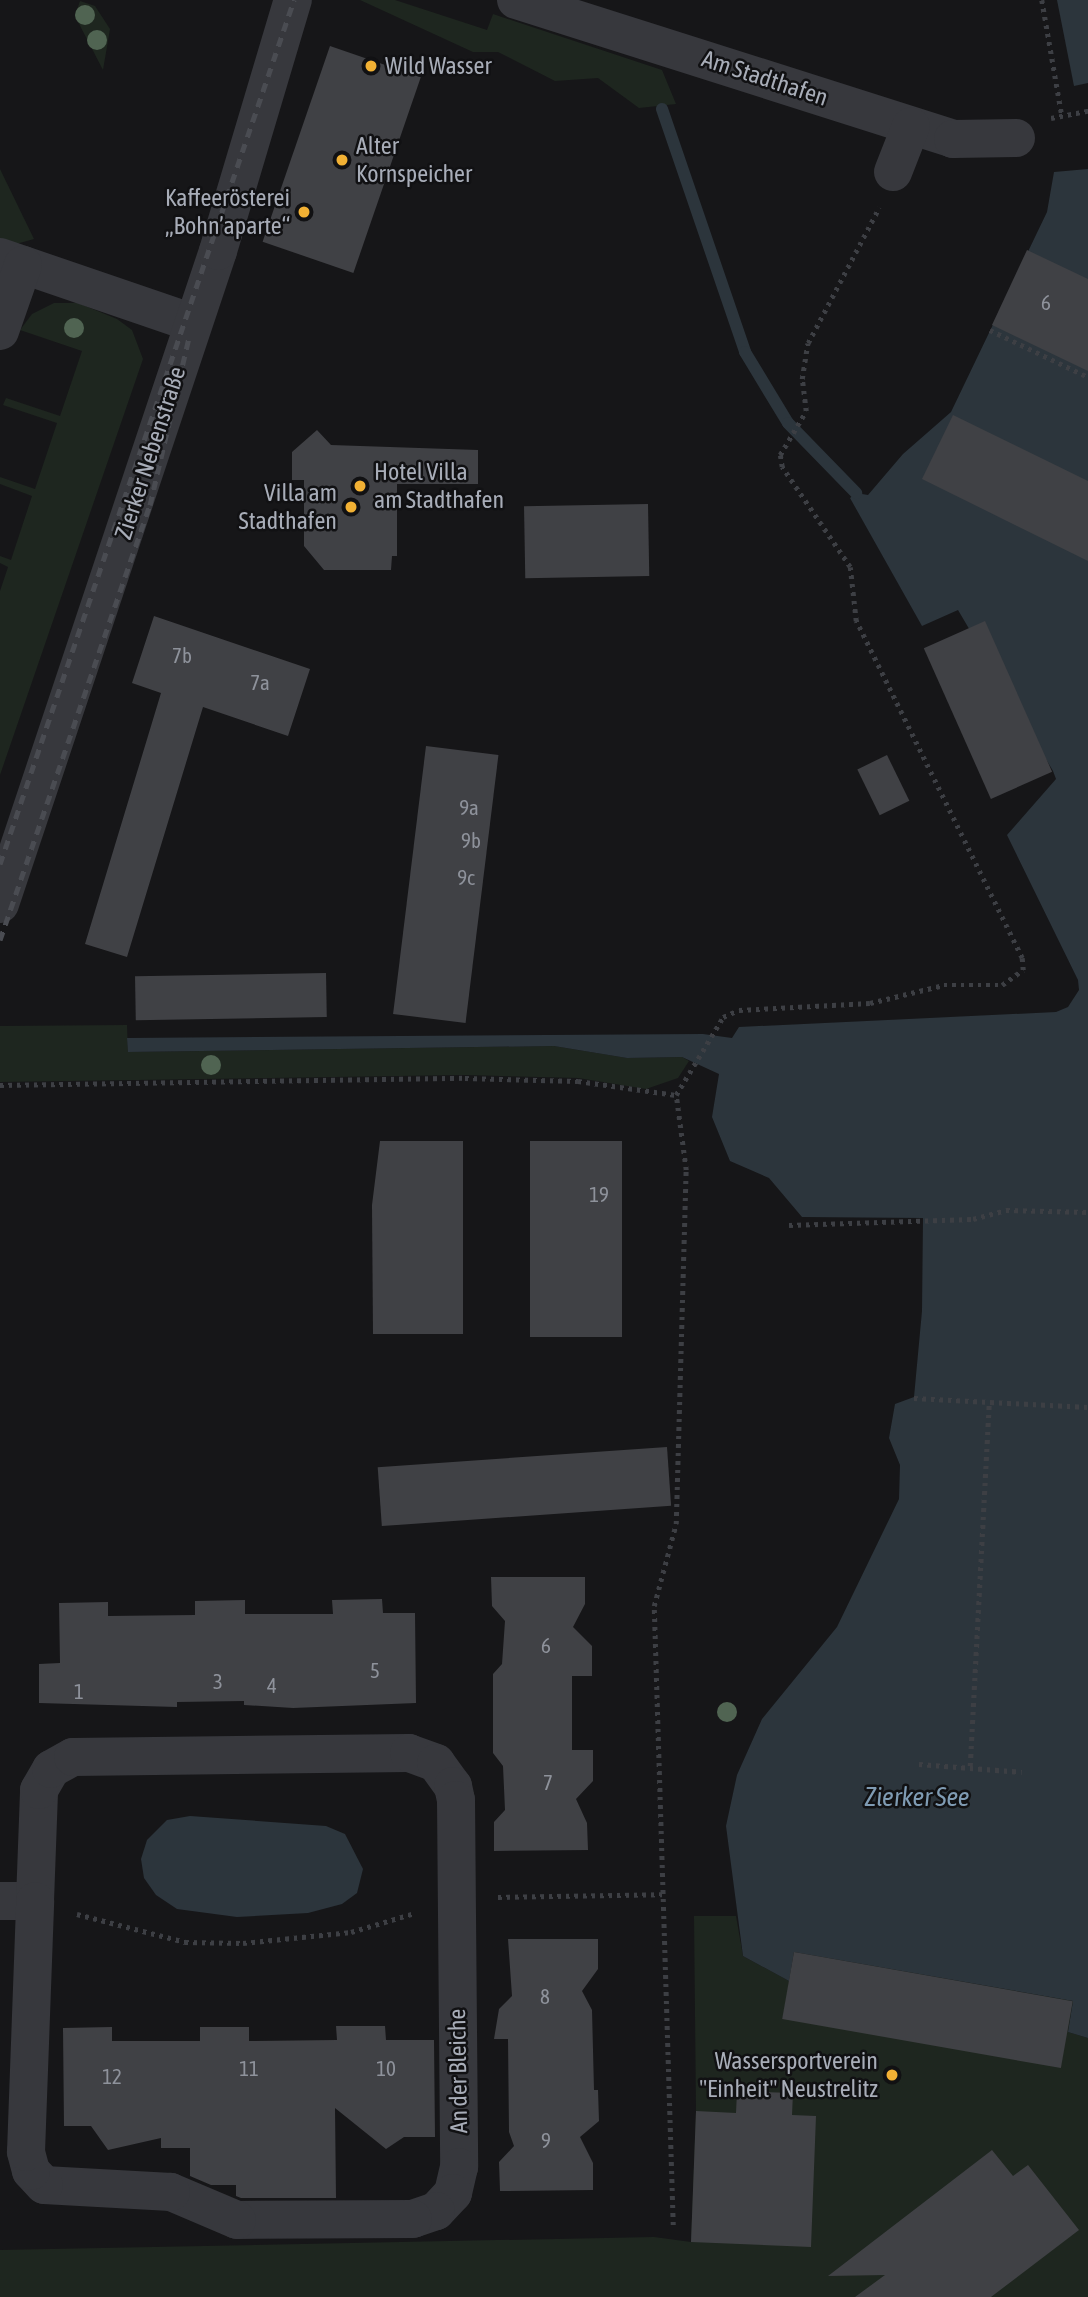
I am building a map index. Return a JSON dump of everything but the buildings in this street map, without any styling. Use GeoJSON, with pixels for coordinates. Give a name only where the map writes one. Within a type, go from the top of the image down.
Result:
{"type":"FeatureCollection","features":[{"type":"Feature","properties":{"kind":"street","name":"Zierker Nebenstraße"},"geometry":{"type":"LineString","coordinates":[[0,905],[193,323],[293,0]]}},
{"type":"Feature","properties":{"kind":"street","name":"Am Stadthafen"},"geometry":{"type":"LineString","coordinates":[[516,0],[953,139],[1031,128]]}},
{"type":"Feature","properties":{"kind":"street"},"geometry":{"type":"LineString","coordinates":[[893,172],[911,126]]}},
{"type":"Feature","properties":{"kind":"street"},"geometry":{"type":"LineString","coordinates":[[0,331],[12,261],[193,323]]}},
{"type":"Feature","properties":{"kind":"street","name":"An der Bleiche"},"geometry":{"type":"LineString","coordinates":[[382,1754],[423,1756],[436,1763],[453,1786],[458,2180],[453,2193],[436,2211],[412,2219],[237,2220],[171,2192],[64,2190],[37,2179],[26,2152],[17,1901],[39,1790],[51,1769],[61,1762],[86,1756],[382,1754]]}},
{"type":"Feature","properties":{"kind":"path"},"geometry":{"type":"LineString","coordinates":[[1042,0],[1062,116]]}},
{"type":"Feature","properties":{"kind":"path"},"geometry":{"type":"LineString","coordinates":[[1031,128],[1062,116],[1088,111]]}},
{"type":"Feature","properties":{"kind":"path"},"geometry":{"type":"LineString","coordinates":[[673,2225],[654,1606],[676,1524],[686,1170],[676,1094],[720,1023],[739,1010],[870,1003],[944,985],[1002,985],[1023,970],[1022,958],[856,621],[850,567],[782,467],[783,450],[803,421],[802,379],[808,343],[873,225],[893,172]]}},
{"type":"Feature","properties":{"kind":"path"},"geometry":{"type":"LineString","coordinates":[[990,330],[1088,377]]}},
{"type":"Feature","properties":{"kind":"path"},"geometry":{"type":"LineString","coordinates":[[0,1085],[465,1078],[578,1081],[676,1094]]}},
{"type":"Feature","properties":{"kind":"path"},"geometry":{"type":"LineString","coordinates":[[789,1225],[973,1219],[1006,1210],[1088,1212]]}},
{"type":"Feature","properties":{"kind":"path"},"geometry":{"type":"LineString","coordinates":[[914,1398],[1088,1408]]}},
{"type":"Feature","properties":{"kind":"path"},"geometry":{"type":"LineString","coordinates":[[970,1766],[989,1402]]}},
{"type":"Feature","properties":{"kind":"path"},"geometry":{"type":"LineString","coordinates":[[919,1764],[1022,1772]]}},
{"type":"Feature","properties":{"kind":"path"},"geometry":{"type":"LineString","coordinates":[[17,1901],[185,1942],[243,1943],[351,1932],[456,1898],[662,1894]]}},
{"type":"Feature","properties":{"kind":"shaded area"},"geometry":{"type":"Polygon","coordinates":[[[360,0],[395,0],[487,30],[493,14],[662,70],[676,104],[639,108],[598,78],[555,81],[498,52],[473,52],[360,0]]]}},
{"type":"Feature","properties":{"kind":"shaded area"},"geometry":{"type":"Polygon","coordinates":[[[80,1],[95,6],[110,29],[103,70],[75,16],[80,1]]]}},
{"type":"Feature","properties":{"kind":"shaded area"},"geometry":{"type":"Polygon","coordinates":[[[0,169],[34,239],[16,244],[0,239],[0,169]]]}},
{"type":"Feature","properties":{"kind":"shaded area"},"geometry":{"type":"Polygon","coordinates":[[[54,303],[78,303],[117,319],[132,330],[143,359],[0,775],[0,591],[8,567],[0,563],[0,556],[11,560],[32,496],[0,484],[0,477],[35,489],[57,423],[3,405],[6,398],[60,416],[82,351],[20,330],[32,314],[54,303]]]}},
{"type":"Feature","properties":{"kind":"shaded area"},"geometry":{"type":"Polygon","coordinates":[[[127,1025],[128,1052],[554,1046],[627,1058],[682,1057],[689,1061],[678,1078],[646,1089],[578,1078],[463,1075],[0,1082],[0,1026],[127,1025]]]}},
{"type":"Feature","properties":{"kind":"shaded area","name":"Wassersportverein \"Einheit\" Neustrelitz"},"geometry":{"type":"Polygon","coordinates":[[[694,1916],[736,1916],[743,1956],[789,1981],[794,1952],[1073,2001],[1068,2032],[1088,2038],[1088,2297],[0,2297],[0,2250],[654,2237],[691,2242],[696,2111],[694,1916]]]}},
{"type":"Feature","properties":{"kind":"water"},"geometry":{"type":"Polygon","coordinates":[[[1057,0],[1088,0],[1088,83],[1074,86],[1057,0]]]}},
{"type":"Feature","properties":{"kind":"water","name":"Zierker See"},"geometry":{"type":"Polygon","coordinates":[[[1088,169],[1088,2038],[1068,2032],[1073,2001],[794,1952],[789,1981],[743,1956],[726,1826],[737,1775],[762,1719],[837,1627],[899,1499],[900,1465],[889,1438],[895,1404],[914,1397],[922,1311],[923,1218],[802,1217],[769,1178],[730,1161],[712,1117],[719,1074],[682,1057],[627,1058],[554,1046],[128,1052],[127,1038],[703,1034],[732,1038],[739,1027],[1056,1012],[1068,1007],[1079,990],[1078,980],[1007,835],[1056,779],[1053,771],[958,610],[922,626],[850,498],[856,493],[868,495],[903,454],[951,412],[1047,212],[1054,172],[1088,169]]]}},
{"type":"Feature","properties":{"kind":"water"},"geometry":{"type":"Polygon","coordinates":[[[190,1816],[326,1826],[345,1834],[363,1869],[357,1893],[342,1904],[308,1913],[237,1917],[177,1909],[156,1895],[144,1878],[141,1859],[147,1840],[167,1820],[190,1816]]]}},
{"type":"Feature","properties":{"kind":"waterway"},"geometry":{"type":"LineString","coordinates":[[662,109],[745,352],[788,423],[856,493]]}},
{"type":"Feature","properties":{"kind":"railway"},"geometry":{"type":"LineString","coordinates":[[0,864],[294,0]]}},
{"type":"Feature","properties":{"kind":"railway"},"geometry":{"type":"LineString","coordinates":[[0,940],[150,505],[189,337]]}},
{"type":"Feature","properties":{"kind":"place","name":"Wild Wasser"},"geometry":{"type":"Point","coordinates":[371,66]}},
{"type":"Feature","properties":{"kind":"place","name":"Alter Kornspeicher"},"geometry":{"type":"Point","coordinates":[342,160]}},
{"type":"Feature","properties":{"kind":"place","name":"Kaffeerösterei „Bohn’aparte“"},"geometry":{"type":"Point","coordinates":[304,212]}},
{"type":"Feature","properties":{"kind":"place","name":"Hotel Villa am Stadthafen"},"geometry":{"type":"Point","coordinates":[360,486]}},
{"type":"Feature","properties":{"kind":"place","name":"Villa am Stadthafen"},"geometry":{"type":"Point","coordinates":[351,507]}},
{"type":"Feature","properties":{"kind":"place","name":"Wassersportverein \"Einheit\" Neustrelitz"},"geometry":{"type":"Point","coordinates":[892,2075]}}]}
